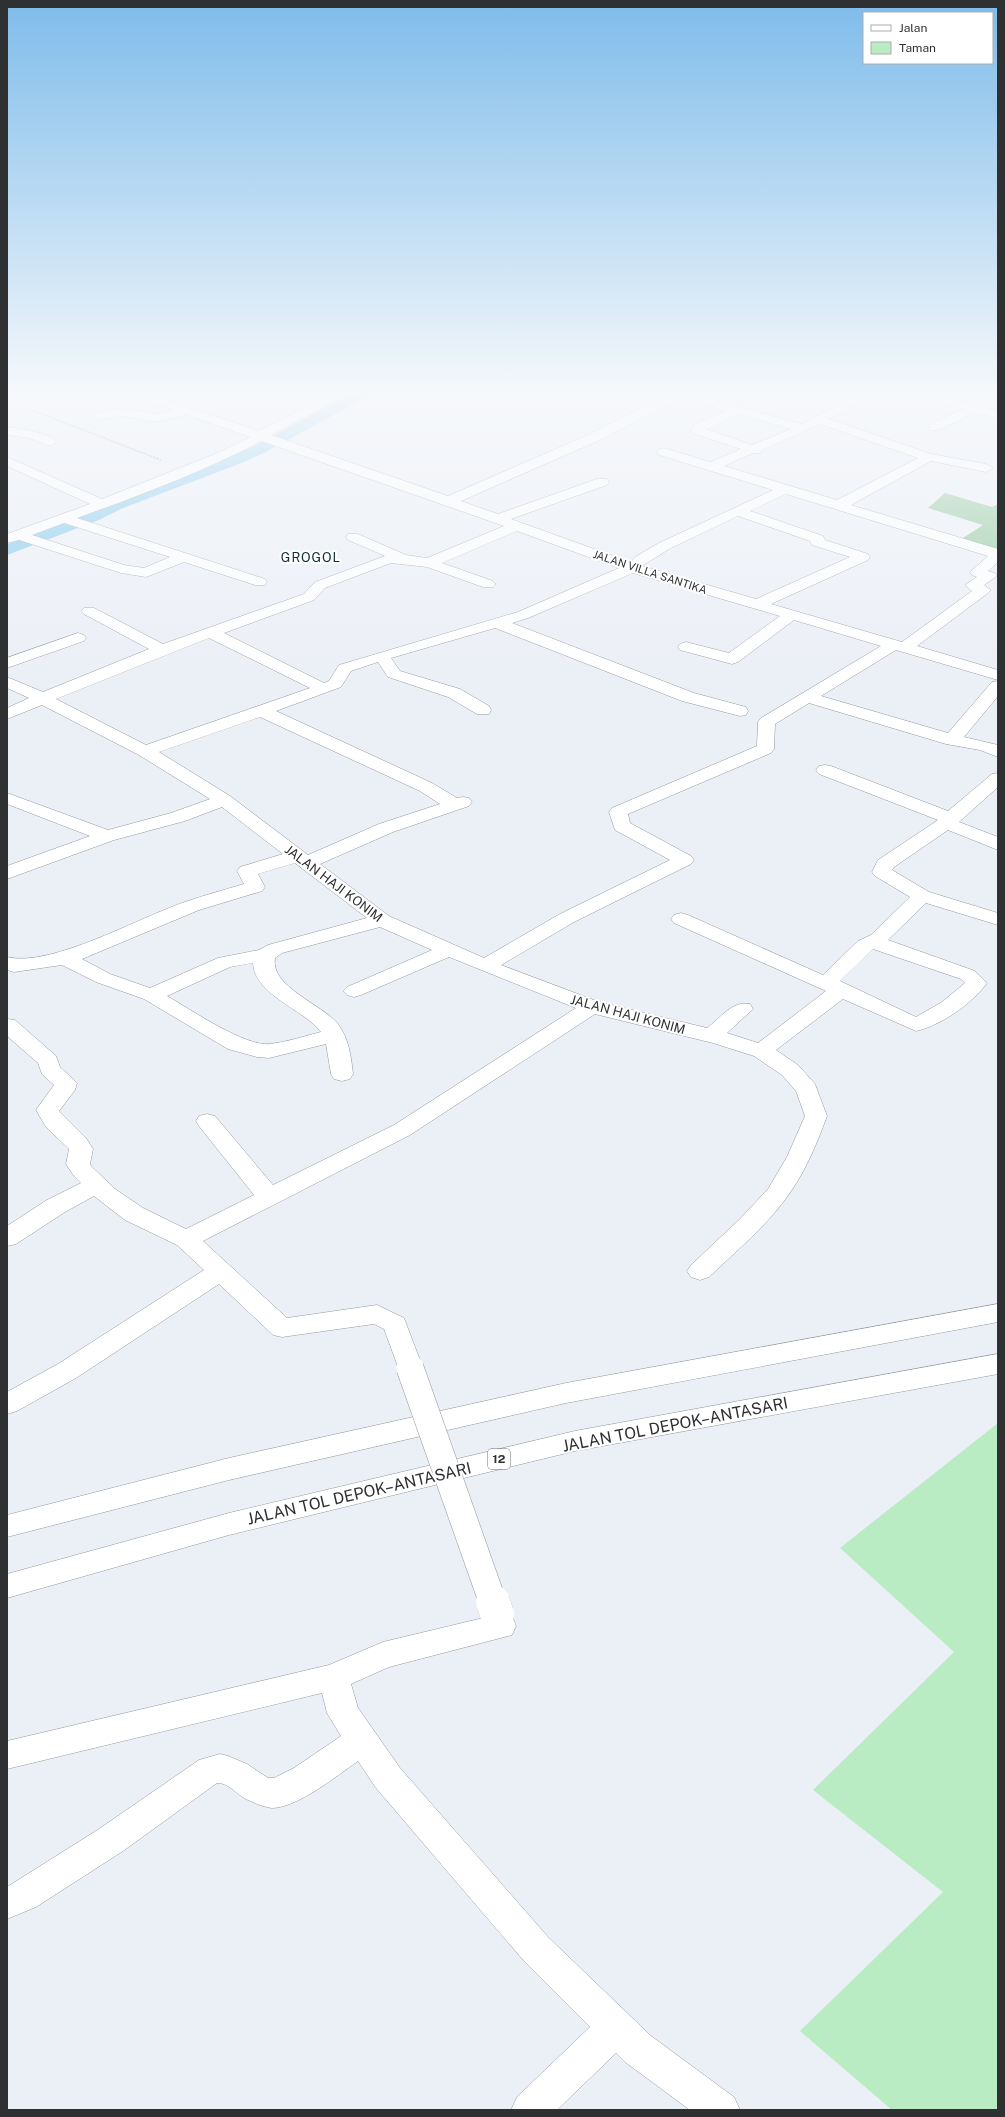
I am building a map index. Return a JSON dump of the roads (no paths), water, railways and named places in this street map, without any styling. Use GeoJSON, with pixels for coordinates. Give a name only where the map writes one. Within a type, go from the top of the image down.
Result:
{"type":"FeatureCollection","features":[{"type":"Feature","properties":{"kind":"main road"},"geometry":{"type":"LineString","coordinates":[[77,493],[102,504]]}},
{"type":"Feature","properties":{"kind":"main road"},"geometry":{"type":"LineString","coordinates":[[17,537],[72,521],[102,504],[130,493]]}},
{"type":"Feature","properties":{"kind":"main road","name":"JALAN VILLA SANTIKA"},"geometry":{"type":"LineString","coordinates":[[425,493],[632,568],[790,616],[998,675]]}},
{"type":"Feature","properties":{"kind":"main road"},"geometry":{"type":"LineString","coordinates":[[449,501],[467,493]]}},
{"type":"Feature","properties":{"kind":"main road"},"geometry":{"type":"LineString","coordinates":[[497,519],[571,493]]}},
{"type":"Feature","properties":{"kind":"main road"},"geometry":{"type":"LineString","coordinates":[[145,751],[324,689],[334,684],[345,668],[381,656],[523,615],[632,568],[640,560],[664,546],[777,493]]}},
{"type":"Feature","properties":{"kind":"main road"},"geometry":{"type":"LineString","coordinates":[[792,493],[998,554]]}},
{"type":"Feature","properties":{"kind":"main road"},"geometry":{"type":"LineString","coordinates":[[837,506],[862,493]]}},
{"type":"Feature","properties":{"kind":"main road"},"geometry":{"type":"LineString","coordinates":[[736,511],[818,539],[816,542],[863,557],[756,605]]}},
{"type":"Feature","properties":{"kind":"main road"},"geometry":{"type":"LineString","coordinates":[[72,521],[260,582]]}},
{"type":"Feature","properties":{"kind":"main road"},"geometry":{"type":"LineString","coordinates":[[429,563],[516,526]]}},
{"type":"Feature","properties":{"kind":"main road"},"geometry":{"type":"LineString","coordinates":[[58,548],[104,532]]}},
{"type":"Feature","properties":{"kind":"main road"},"geometry":{"type":"LineString","coordinates":[[17,537],[41,542],[121,569],[146,573],[184,557]]}},
{"type":"Feature","properties":{"kind":"main road"},"geometry":{"type":"LineString","coordinates":[[353,537],[400,557],[416,562],[429,563],[488,584]]}},
{"type":"Feature","properties":{"kind":"main road"},"geometry":{"type":"LineString","coordinates":[[485,966],[567,918],[684,860],[622,826],[618,812],[765,749],[767,722],[899,646],[983,590],[973,585],[990,576],[977,572],[998,554]]}},
{"type":"Feature","properties":{"kind":"main road"},"geometry":{"type":"LineString","coordinates":[[7,714],[42,698],[162,650],[309,597],[320,585],[389,559],[400,557]]}},
{"type":"Feature","properties":{"kind":"main road"},"geometry":{"type":"LineString","coordinates":[[89,611],[162,650]]}},
{"type":"Feature","properties":{"kind":"main road"},"geometry":{"type":"LineString","coordinates":[[686,647],[732,659],[790,616]]}},
{"type":"Feature","properties":{"kind":"main road"},"geometry":{"type":"LineString","coordinates":[[497,623],[688,697],[740,711]]}},
{"type":"Feature","properties":{"kind":"main road"},"geometry":{"type":"LineString","coordinates":[[209,632],[324,689]]}},
{"type":"Feature","properties":{"kind":"main road"},"geometry":{"type":"LineString","coordinates":[[7,663],[78,638]]}},
{"type":"Feature","properties":{"kind":"main road"},"geometry":{"type":"LineString","coordinates":[[381,656],[394,674],[454,693],[483,710]]}},
{"type":"Feature","properties":{"kind":"main road","name":"JALAN HAJI KONIM"},"geometry":{"type":"LineString","coordinates":[[7,682],[42,698],[145,751],[224,800],[382,920],[485,966],[592,1007],[710,1036],[762,1051],[790,1070],[807,1089],[816,1116],[793,1167],[776,1195],[742,1231],[700,1271]]}},
{"type":"Feature","properties":{"kind":"main road"},"geometry":{"type":"LineString","coordinates":[[952,740],[998,686]]}},
{"type":"Feature","properties":{"kind":"main road"},"geometry":{"type":"LineString","coordinates":[[809,698],[952,740],[985,746],[998,752]]}},
{"type":"Feature","properties":{"kind":"main road"},"geometry":{"type":"LineString","coordinates":[[9,967],[65,958],[192,906],[256,887],[246,871],[302,860],[386,828],[458,803],[261,711]]}},
{"type":"Feature","properties":{"kind":"main road"},"geometry":{"type":"LineString","coordinates":[[825,770],[949,821],[998,844]]}},
{"type":"Feature","properties":{"kind":"main road"},"geometry":{"type":"LineString","coordinates":[[998,778],[949,821],[885,864],[882,872],[922,896],[998,919]]}},
{"type":"Feature","properties":{"kind":"main road"},"geometry":{"type":"LineString","coordinates":[[7,798],[107,836]]}},
{"type":"Feature","properties":{"kind":"main road"},"geometry":{"type":"LineString","coordinates":[[7,873],[107,836],[178,817],[224,800]]}},
{"type":"Feature","properties":{"kind":"main road"},"geometry":{"type":"LineString","coordinates":[[875,942],[922,896]]}},
{"type":"Feature","properties":{"kind":"main road"},"geometry":{"type":"LineString","coordinates":[[681,919],[784,966],[834,986],[916,1025],[950,1007],[978,983],[968,975],[870,941],[865,945],[834,986],[762,1051]]}},
{"type":"Feature","properties":{"kind":"main road"},"geometry":{"type":"LineString","coordinates":[[150,995],[225,962],[265,955],[275,949],[382,920]]}},
{"type":"Feature","properties":{"kind":"main road"},"geometry":{"type":"LineString","coordinates":[[354,991],[448,950]]}},
{"type":"Feature","properties":{"kind":"main road"},"geometry":{"type":"LineString","coordinates":[[265,955],[264,966],[270,979],[282,991],[327,1024],[334,1036],[342,1074]]}},
{"type":"Feature","properties":{"kind":"main road"},"geometry":{"type":"LineString","coordinates":[[65,958],[104,978],[150,995],[236,1044],[257,1050],[269,1051],[334,1036]]}},
{"type":"Feature","properties":{"kind":"main road"},"geometry":{"type":"LineString","coordinates":[[186,1239],[402,1130],[592,1007]]}},
{"type":"Feature","properties":{"kind":"main road"},"geometry":{"type":"LineString","coordinates":[[710,1036],[742,1009]]}},
{"type":"Feature","properties":{"kind":"main road"},"geometry":{"type":"LineString","coordinates":[[7,1025],[48,1061],[50,1069],[66,1083],[64,1090],[47,1110],[58,1127],[78,1143],[82,1149],[78,1164],[82,1171],[107,1195],[134,1214],[186,1239],[282,1328],[377,1314],[395,1324],[501,1626],[384,1655],[334,1677],[7,1755]]}},
{"type":"Feature","properties":{"kind":"main road"},"geometry":{"type":"LineString","coordinates":[[207,1121],[269,1197]]}},
{"type":"Feature","properties":{"kind":"main road"},"geometry":{"type":"LineString","coordinates":[[7,1238],[56,1206],[98,1186]]}},
{"type":"Feature","properties":{"kind":"main road"},"geometry":{"type":"LineString","coordinates":[[7,1404],[66,1371],[220,1270]]}},
{"type":"Feature","properties":{"kind":"main road"},"geometry":{"type":"LineString","coordinates":[[7,1526],[229,1469],[566,1393],[998,1313]]}},
{"type":"Feature","properties":{"kind":"main road","name":"JALAN TOL DEPOK–ANTASARI"},"geometry":{"type":"LineString","coordinates":[[7,1586],[229,1524],[575,1441],[998,1364]]}},
{"type":"Feature","properties":{"kind":"main road"},"geometry":{"type":"LineString","coordinates":[[334,1677],[343,1713],[360,1740],[388,1778],[536,1949],[638,2049],[721,2110]]}},
{"type":"Feature","properties":{"kind":"main road"},"geometry":{"type":"LineString","coordinates":[[7,1904],[24,1896],[111,1840],[210,1770],[219,1768],[232,1770],[257,1788],[273,1793],[294,1786],[360,1740]]}},
{"type":"Feature","properties":{"kind":"main road"},"geometry":{"type":"LineString","coordinates":[[530,2110],[615,2028]]}},
{"type":"Feature","properties":{"kind":"waterway"},"geometry":{"type":"LineString","coordinates":[[7,550],[147,493]]}},
{"type":"Feature","properties":{"kind":"district","name":"GROGOL"},"geometry":{"type":"Point","coordinates":[311,557]}}]}
